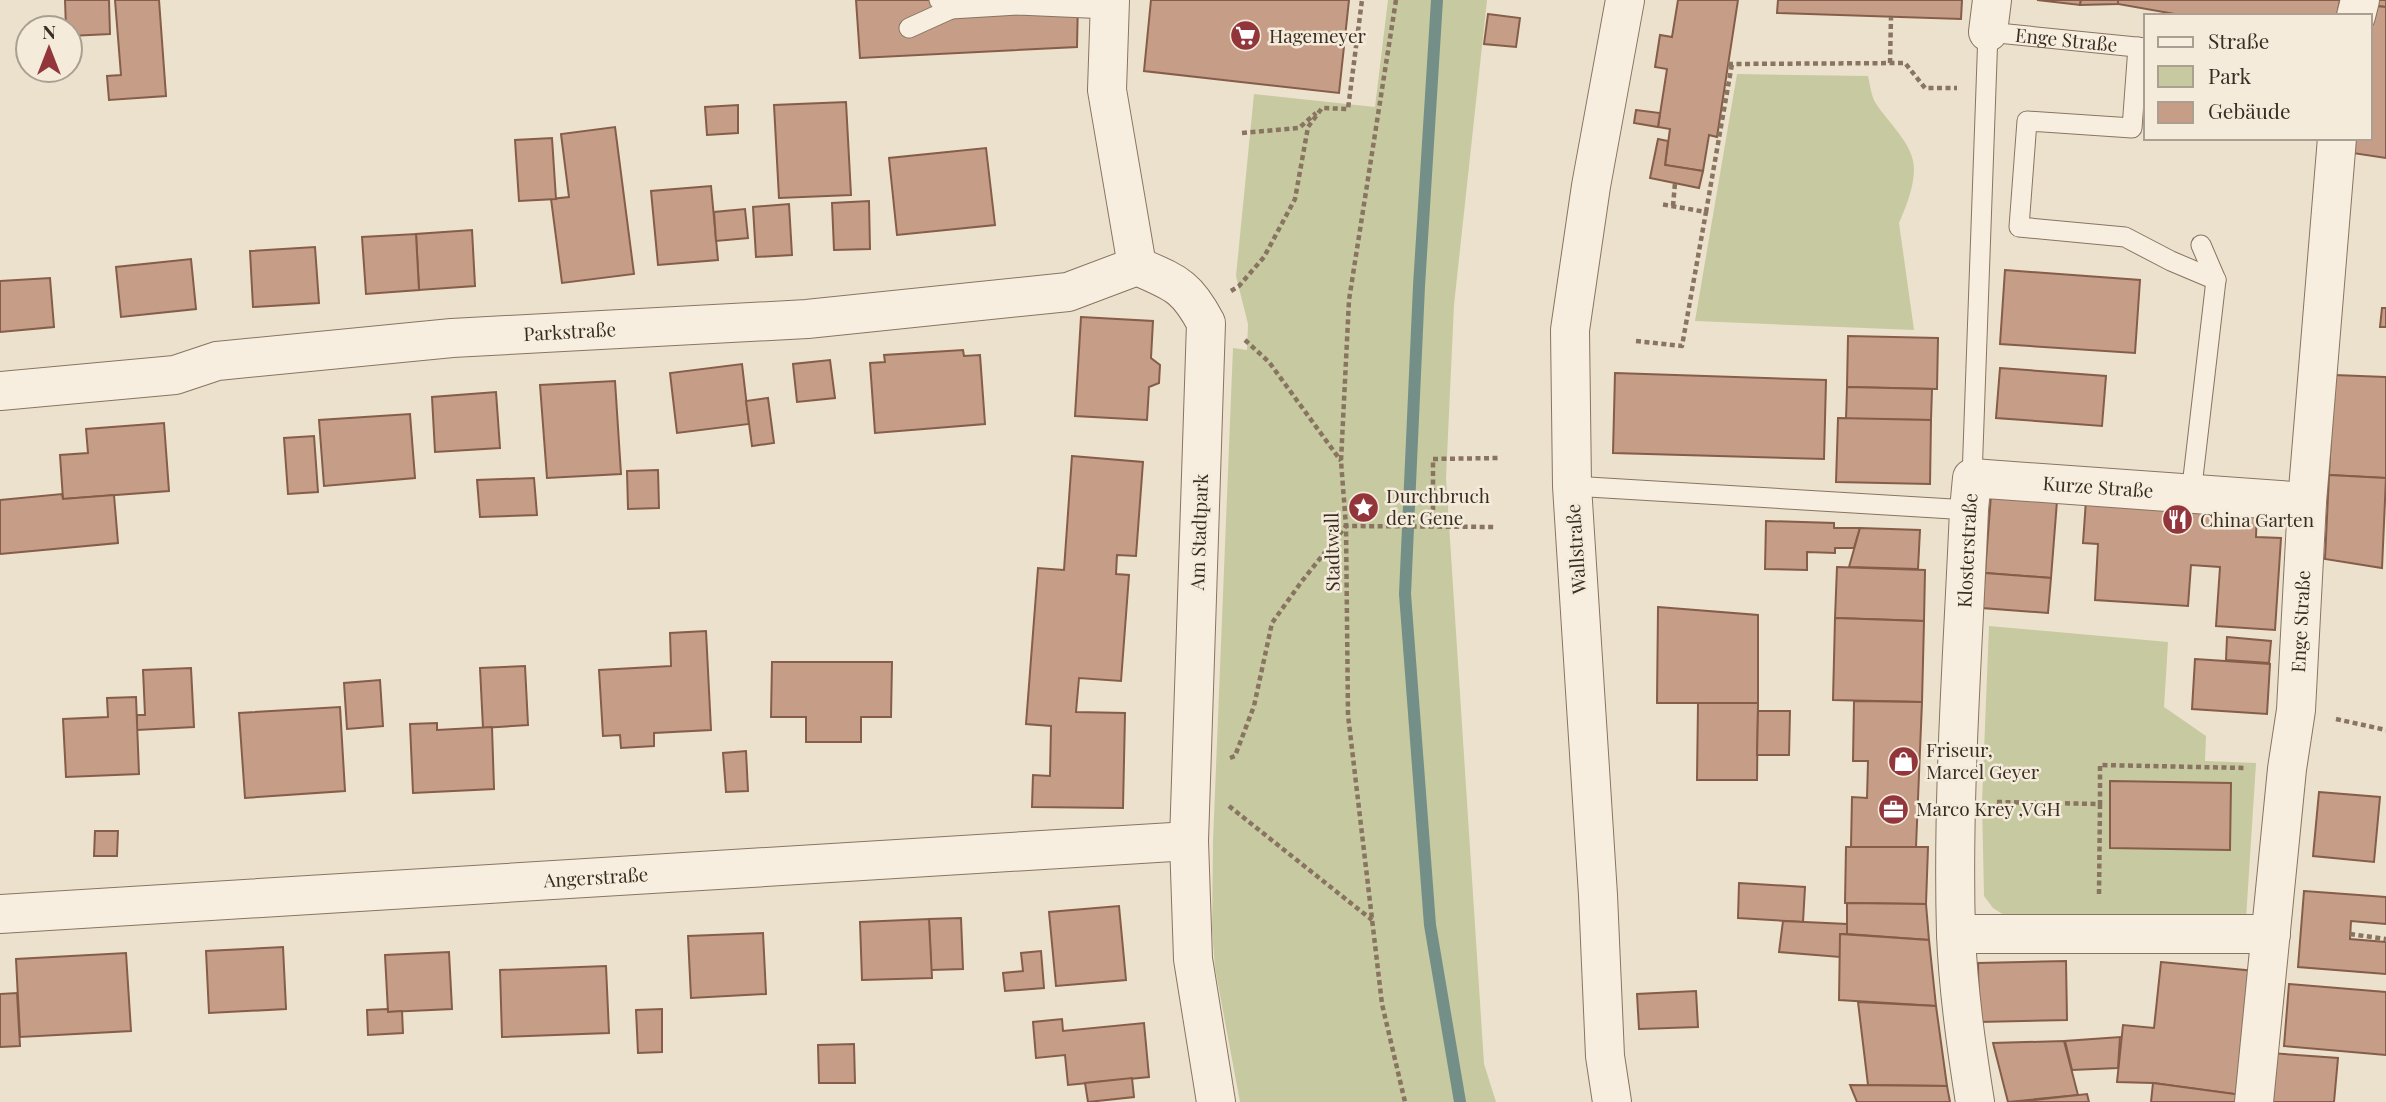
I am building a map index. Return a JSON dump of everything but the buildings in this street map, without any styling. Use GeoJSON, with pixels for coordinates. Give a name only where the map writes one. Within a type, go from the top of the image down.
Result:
{"type":"FeatureCollection","features":[{"type":"Feature","properties":{"kind":"street","name":"Wallstraße"},"geometry":{"type":"LineString","coordinates":[[1612,1102],[1605,1056],[1598,895],[1572,486],[1570,330],[1591,186],[1625,0]]}},
{"type":"Feature","properties":{"kind":"street"},"geometry":{"type":"LineString","coordinates":[[1110,4],[1107,90],[1137,266],[1172,282],[1193,299],[1203,316]]}},
{"type":"Feature","properties":{"kind":"street","name":"Enge Straße"},"geometry":{"type":"LineString","coordinates":[[2254,1102],[2287,769],[2296,710],[2307,502],[2337,140]]}},
{"type":"Feature","properties":{"kind":"street","name":"Parkstraße"},"geometry":{"type":"LineString","coordinates":[[0,391],[175,375],[218,361],[439,340],[807,319],[1068,292],[1137,266]]}},
{"type":"Feature","properties":{"kind":"street","name":"Am Stadtpark"},"geometry":{"type":"LineString","coordinates":[[1203,316],[1189,841],[1193,959],[1216,1102]]}},
{"type":"Feature","properties":{"kind":"street","name":"Kurze Straße"},"geometry":{"type":"LineString","coordinates":[[1971,494],[2191,495],[2307,502]]}},
{"type":"Feature","properties":{"kind":"street","name":"Klosterstraße"},"geometry":{"type":"LineString","coordinates":[[1971,494],[1958,800],[1956,934],[1962,1019],[1975,1102]]}},
{"type":"Feature","properties":{"kind":"street","name":"Angerstraße"},"geometry":{"type":"LineString","coordinates":[[0,914],[1189,841]]}},
{"type":"Feature","properties":{"kind":"street"},"geometry":{"type":"LineString","coordinates":[[1956,934],[2271,934]]}},
{"type":"Feature","properties":{"kind":"lane"},"geometry":{"type":"LineString","coordinates":[[909,28],[945,4],[1110,4]]}},
{"type":"Feature","properties":{"kind":"lane","name":"Enge Straße"},"geometry":{"type":"LineString","coordinates":[[1990,16],[2142,48]]}},
{"type":"Feature","properties":{"kind":"lane","name":"Klosterstraße"},"geometry":{"type":"LineString","coordinates":[[1971,494],[1990,16]]}},
{"type":"Feature","properties":{"kind":"lane"},"geometry":{"type":"LineString","coordinates":[[2142,48],[2132,128],[2027,121],[2019,227],[2125,237],[2216,280]]}},
{"type":"Feature","properties":{"kind":"lane"},"geometry":{"type":"LineString","coordinates":[[2191,495],[2216,280],[2201,245]]}},
{"type":"Feature","properties":{"kind":"lane"},"geometry":{"type":"LineString","coordinates":[[1572,486],[1971,494]]}},
{"type":"Feature","properties":{"kind":"path"},"geometry":{"type":"LineString","coordinates":[[1242,134],[1299,128],[1322,108],[1348,108],[1362,0]]}},
{"type":"Feature","properties":{"kind":"path","name":"Stadtwall"},"geometry":{"type":"LineString","coordinates":[[1396,0],[1349,300],[1341,461],[1346,526],[1348,715],[1382,1004],[1405,1102]]}},
{"type":"Feature","properties":{"kind":"path"},"geometry":{"type":"LineString","coordinates":[[1890,63],[1891,17]]}},
{"type":"Feature","properties":{"kind":"path"},"geometry":{"type":"LineString","coordinates":[[1636,341],[1682,346],[1730,64],[1905,63],[1925,88],[1986,92]]}},
{"type":"Feature","properties":{"kind":"path"},"geometry":{"type":"LineString","coordinates":[[1322,108],[1308,127],[1295,200],[1264,257],[1239,286],[1203,316],[1237,332],[1269,362],[1341,461]]}},
{"type":"Feature","properties":{"kind":"path"},"geometry":{"type":"LineString","coordinates":[[1673,206],[1675,183]]}},
{"type":"Feature","properties":{"kind":"path"},"geometry":{"type":"LineString","coordinates":[[1660,204],[1706,212]]}},
{"type":"Feature","properties":{"kind":"path"},"geometry":{"type":"LineString","coordinates":[[1433,527],[1433,459],[1499,458]]}},
{"type":"Feature","properties":{"kind":"path"},"geometry":{"type":"LineString","coordinates":[[1372,920],[1190,775],[1235,756],[1254,706],[1272,623],[1346,526],[1496,527]]}},
{"type":"Feature","properties":{"kind":"path"},"geometry":{"type":"LineString","coordinates":[[2296,710],[2386,730]]}},
{"type":"Feature","properties":{"kind":"path"},"geometry":{"type":"LineString","coordinates":[[2099,934],[2100,765],[2287,769]]}},
{"type":"Feature","properties":{"kind":"path"},"geometry":{"type":"LineString","coordinates":[[1958,800],[2100,804]]}},
{"type":"Feature","properties":{"kind":"path"},"geometry":{"type":"LineString","coordinates":[[2350,934],[2386,939]]}},
{"type":"Feature","properties":{"kind":"green space"},"geometry":{"type":"Polygon","coordinates":[[[1388,0],[1487,0],[1454,305],[1446,478],[1484,1064],[1496,1102],[1240,1102],[1215,968],[1212,929],[1213,841],[1233,348],[1247,350],[1248,324],[1236,276],[1254,94],[1375,107],[1388,0]]]}},
{"type":"Feature","properties":{"kind":"green space"},"geometry":{"type":"Polygon","coordinates":[[[1737,74],[1868,76],[1875,102],[1905,142],[1913,160],[1913,183],[1899,223],[1914,330],[1695,321],[1737,74]]]}},
{"type":"Feature","properties":{"kind":"green space"},"geometry":{"type":"Polygon","coordinates":[[[1989,626],[2168,642],[2164,707],[2206,736],[2205,761],[2256,763],[2246,919],[2012,920],[1993,908],[1984,896],[1982,802],[1989,626]]]}},
{"type":"Feature","properties":{"kind":"waterway"},"geometry":{"type":"LineString","coordinates":[[1437,0],[1419,286],[1405,594],[1430,925],[1460,1102]]}},
{"type":"Feature","properties":{"kind":"place","name":"Hagemeyer"},"geometry":{"type":"Point","coordinates":[1246,36]}},
{"type":"Feature","properties":{"kind":"place","name":"Durchbruch der Gene"},"geometry":{"type":"Point","coordinates":[1363,507]}},
{"type":"Feature","properties":{"kind":"place","name":"China Garten"},"geometry":{"type":"Point","coordinates":[2177,520]}},
{"type":"Feature","properties":{"kind":"place","name":"Friseur, Marcel Geyer"},"geometry":{"type":"Point","coordinates":[1903,761]}},
{"type":"Feature","properties":{"kind":"place","name":"Marco Krey ,VGH"},"geometry":{"type":"Point","coordinates":[1893,809]}}]}
